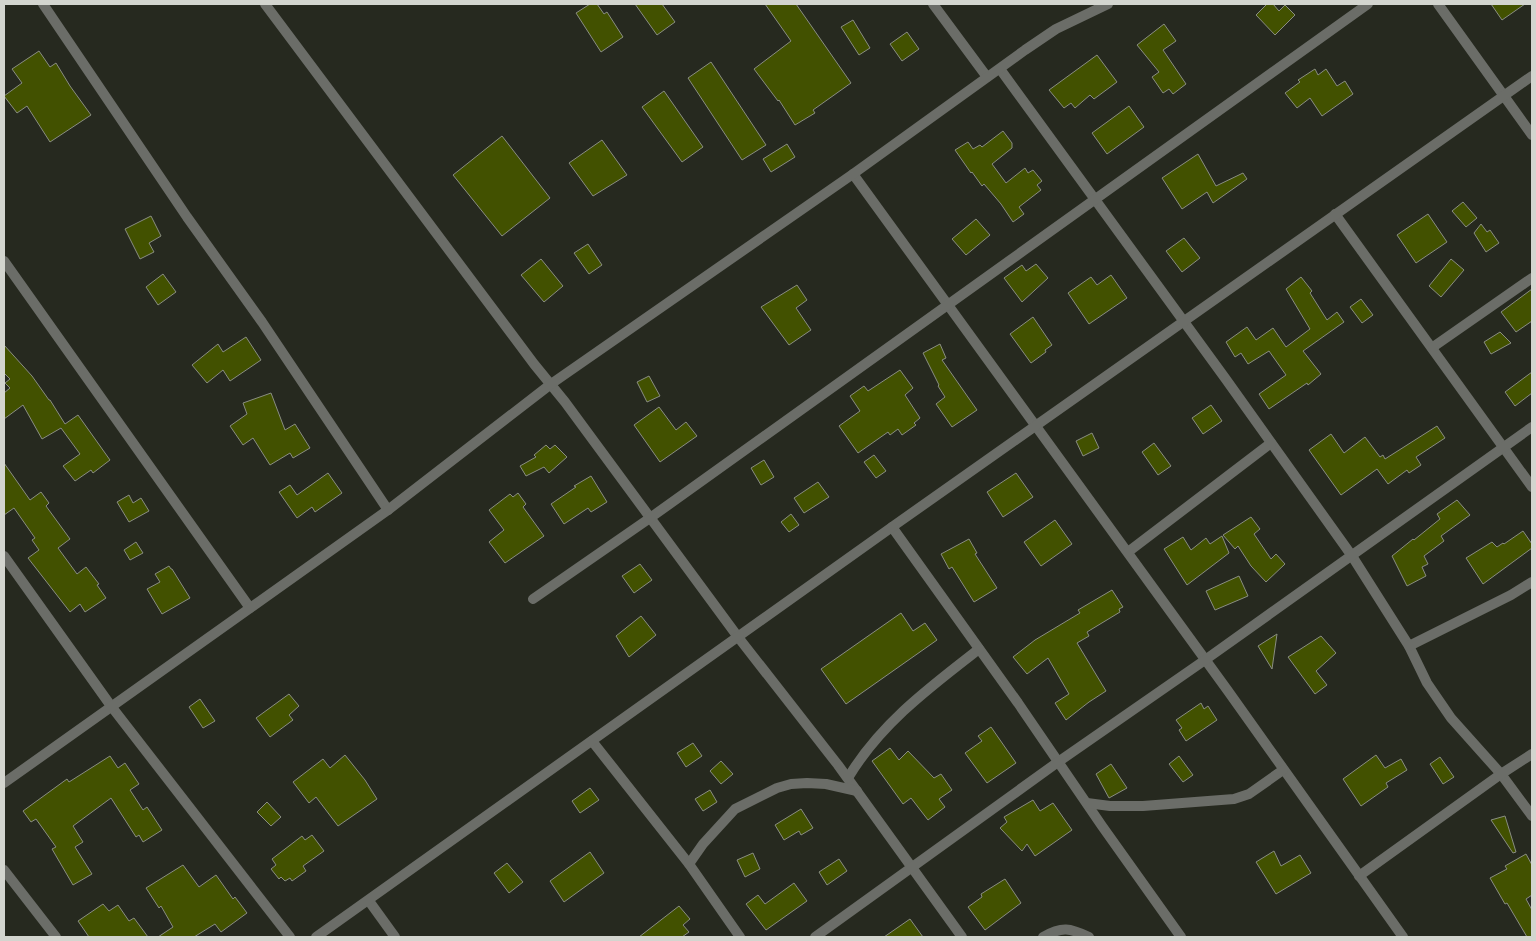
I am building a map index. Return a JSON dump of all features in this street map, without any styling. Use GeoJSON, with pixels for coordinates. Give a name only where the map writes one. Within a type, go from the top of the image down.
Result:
{"type":"FeatureCollection","features":[{"type":"Feature","properties":{"kind":"street"},"geometry":{"type":"LineString","coordinates":[[43,4],[187,217],[262,322],[388,510]]}},
{"type":"Feature","properties":{"kind":"street"},"geometry":{"type":"LineString","coordinates":[[265,4],[534,364],[551,384],[738,637],[848,778],[962,937]]}},
{"type":"Feature","properties":{"kind":"street"},"geometry":{"type":"LineString","coordinates":[[933,4],[987,77]]}},
{"type":"Feature","properties":{"kind":"street"},"geometry":{"type":"LineString","coordinates":[[4,783],[388,510],[551,384],[853,174],[1056,29],[1108,4]]}},
{"type":"Feature","properties":{"kind":"street"},"geometry":{"type":"LineString","coordinates":[[533,599],[650,518],[1095,201],[1368,4]]}},
{"type":"Feature","properties":{"kind":"street"},"geometry":{"type":"LineString","coordinates":[[1438,4],[1532,135]]}},
{"type":"Feature","properties":{"kind":"street"},"geometry":{"type":"LineString","coordinates":[[1000,69],[1352,556],[1409,646],[1427,683],[1451,718],[1501,774],[1532,816]]}},
{"type":"Feature","properties":{"kind":"street"},"geometry":{"type":"LineString","coordinates":[[316,937],[892,527],[1532,76]]}},
{"type":"Feature","properties":{"kind":"street"},"geometry":{"type":"LineString","coordinates":[[853,174],[1128,552],[1403,937]]}},
{"type":"Feature","properties":{"kind":"street"},"geometry":{"type":"LineString","coordinates":[[1336,214],[1532,487]]}},
{"type":"Feature","properties":{"kind":"street"},"geometry":{"type":"LineString","coordinates":[[4,261],[250,608]]}},
{"type":"Feature","properties":{"kind":"street"},"geometry":{"type":"LineString","coordinates":[[1433,347],[1532,278]]}},
{"type":"Feature","properties":{"kind":"street"},"geometry":{"type":"LineString","coordinates":[[814,937],[1532,427]]}},
{"type":"Feature","properties":{"kind":"street"},"geometry":{"type":"LineString","coordinates":[[1128,552],[1271,443]]}},
{"type":"Feature","properties":{"kind":"street"},"geometry":{"type":"LineString","coordinates":[[892,527],[1181,937]]}},
{"type":"Feature","properties":{"kind":"street"},"geometry":{"type":"LineString","coordinates":[[4,556],[111,706],[290,937]]}},
{"type":"Feature","properties":{"kind":"street"},"geometry":{"type":"LineString","coordinates":[[1409,646],[1488,607],[1532,582]]}},
{"type":"Feature","properties":{"kind":"street"},"geometry":{"type":"LineString","coordinates":[[848,778],[865,750],[902,710],[979,648]]}},
{"type":"Feature","properties":{"kind":"street"},"geometry":{"type":"LineString","coordinates":[[592,741],[689,864],[740,937]]}},
{"type":"Feature","properties":{"kind":"street"},"geometry":{"type":"LineString","coordinates":[[1359,876],[1501,774],[1532,754]]}},
{"type":"Feature","properties":{"kind":"street"},"geometry":{"type":"LineString","coordinates":[[1087,803],[1110,806],[1143,806],[1234,799],[1249,794],[1283,770]]}},
{"type":"Feature","properties":{"kind":"street"},"geometry":{"type":"LineString","coordinates":[[689,864],[703,844],[735,809],[777,788],[791,784],[807,783],[826,784],[857,791]]}},
{"type":"Feature","properties":{"kind":"street"},"geometry":{"type":"LineString","coordinates":[[4,870],[56,937]]}},
{"type":"Feature","properties":{"kind":"street"},"geometry":{"type":"LineString","coordinates":[[369,901],[395,937]]}},
{"type":"Feature","properties":{"kind":"street"},"geometry":{"type":"LineString","coordinates":[[1044,937],[1058,930],[1066,929],[1089,937]]}},
{"type":"Feature","properties":{"kind":"building"},"geometry":{"type":"Polygon","coordinates":[[[590,4],[597,4],[604,14],[607,12],[623,37],[601,52],[576,13],[590,4]]]}},
{"type":"Feature","properties":{"kind":"building"},"geometry":{"type":"Polygon","coordinates":[[[635,4],[662,4],[675,22],[657,35],[635,4]]]}},
{"type":"Feature","properties":{"kind":"building"},"geometry":{"type":"Polygon","coordinates":[[[765,4],[796,4],[851,83],[813,110],[815,113],[795,125],[779,100],[754,69],[791,41],[765,4]]]}},
{"type":"Feature","properties":{"kind":"building"},"geometry":{"type":"Polygon","coordinates":[[[1267,4],[1273,4],[1279,11],[1285,5],[1295,15],[1275,35],[1256,15],[1267,4]]]}},
{"type":"Feature","properties":{"kind":"building"},"geometry":{"type":"Polygon","coordinates":[[[1491,4],[1525,4],[1502,20],[1491,4]]]}},
{"type":"Feature","properties":{"kind":"building"},"geometry":{"type":"Polygon","coordinates":[[[853,20],[870,48],[859,55],[841,27],[853,20]]]}},
{"type":"Feature","properties":{"kind":"building"},"geometry":{"type":"Polygon","coordinates":[[[1164,24],[1176,41],[1163,50],[1186,84],[1173,94],[1169,89],[1163,93],[1152,77],[1159,72],[1137,45],[1164,24]]]}},
{"type":"Feature","properties":{"kind":"building"},"geometry":{"type":"Polygon","coordinates":[[[907,32],[919,49],[902,61],[890,44],[907,32]]]}},
{"type":"Feature","properties":{"kind":"building"},"geometry":{"type":"Polygon","coordinates":[[[39,51],[50,67],[56,63],[91,115],[50,142],[27,106],[17,113],[4,96],[22,83],[12,69],[39,51]]]}},
{"type":"Feature","properties":{"kind":"building"},"geometry":{"type":"Polygon","coordinates":[[[1097,55],[1117,82],[1094,99],[1090,95],[1075,108],[1071,103],[1064,108],[1049,90],[1097,55]]]}},
{"type":"Feature","properties":{"kind":"building"},"geometry":{"type":"Polygon","coordinates":[[[711,62],[766,145],[742,160],[688,78],[711,62]]]}},
{"type":"Feature","properties":{"kind":"building"},"geometry":{"type":"Polygon","coordinates":[[[1315,69],[1318,75],[1326,69],[1337,86],[1345,81],[1353,94],[1322,116],[1310,98],[1297,108],[1285,93],[1300,82],[1298,80],[1315,69]]]}},
{"type":"Feature","properties":{"kind":"building"},"geometry":{"type":"Polygon","coordinates":[[[664,91],[703,147],[682,162],[642,107],[664,91]]]}},
{"type":"Feature","properties":{"kind":"building"},"geometry":{"type":"Polygon","coordinates":[[[1129,106],[1144,127],[1107,154],[1092,133],[1129,106]]]}},
{"type":"Feature","properties":{"kind":"building"},"geometry":{"type":"Polygon","coordinates":[[[1003,131],[1012,143],[1012,148],[992,164],[1006,183],[1025,168],[1028,173],[1033,170],[1042,181],[1037,185],[1041,190],[1019,207],[1024,214],[1013,222],[984,184],[982,186],[971,173],[955,150],[968,142],[973,149],[980,145],[982,147],[1003,131]]]}},
{"type":"Feature","properties":{"kind":"building"},"geometry":{"type":"Polygon","coordinates":[[[502,136],[550,198],[502,236],[453,175],[502,136]]]}},
{"type":"Feature","properties":{"kind":"building"},"geometry":{"type":"Polygon","coordinates":[[[602,140],[627,175],[593,196],[569,163],[602,140]]]}},
{"type":"Feature","properties":{"kind":"building"},"geometry":{"type":"Polygon","coordinates":[[[787,144],[795,157],[771,172],[763,159],[787,144]]]}},
{"type":"Feature","properties":{"kind":"building"},"geometry":{"type":"Polygon","coordinates":[[[1198,154],[1216,186],[1243,173],[1247,179],[1213,203],[1207,192],[1182,209],[1162,178],[1198,154]]]}},
{"type":"Feature","properties":{"kind":"building"},"geometry":{"type":"Polygon","coordinates":[[[1463,202],[1477,218],[1466,227],[1452,211],[1463,202]]]}},
{"type":"Feature","properties":{"kind":"building"},"geometry":{"type":"Polygon","coordinates":[[[1428,214],[1447,242],[1416,263],[1397,235],[1428,214]]]}},
{"type":"Feature","properties":{"kind":"building"},"geometry":{"type":"Polygon","coordinates":[[[151,216],[161,236],[149,243],[154,252],[140,259],[125,229],[151,216]]]}},
{"type":"Feature","properties":{"kind":"building"},"geometry":{"type":"Polygon","coordinates":[[[976,219],[990,235],[966,255],[952,239],[976,219]]]}},
{"type":"Feature","properties":{"kind":"building"},"geometry":{"type":"Polygon","coordinates":[[[1481,224],[1487,232],[1490,230],[1499,243],[1486,252],[1474,233],[1481,224]]]}},
{"type":"Feature","properties":{"kind":"building"},"geometry":{"type":"Polygon","coordinates":[[[1184,238],[1200,258],[1182,272],[1166,251],[1184,238]]]}},
{"type":"Feature","properties":{"kind":"building"},"geometry":{"type":"Polygon","coordinates":[[[588,244],[602,265],[589,274],[574,253],[588,244]]]}},
{"type":"Feature","properties":{"kind":"building"},"geometry":{"type":"Polygon","coordinates":[[[541,259],[563,286],[544,302],[521,275],[541,259]]]}},
{"type":"Feature","properties":{"kind":"building"},"geometry":{"type":"Polygon","coordinates":[[[1451,259],[1464,270],[1441,297],[1429,286],[1451,259]]]}},
{"type":"Feature","properties":{"kind":"building"},"geometry":{"type":"Polygon","coordinates":[[[1036,264],[1048,278],[1022,302],[1004,278],[1022,265],[1026,271],[1036,264]]]}},
{"type":"Feature","properties":{"kind":"building"},"geometry":{"type":"Polygon","coordinates":[[[163,274],[176,292],[158,305],[146,287],[163,274]]]}},
{"type":"Feature","properties":{"kind":"building"},"geometry":{"type":"Polygon","coordinates":[[[1111,275],[1127,298],[1089,324],[1068,293],[1091,277],[1097,285],[1111,275]]]}},
{"type":"Feature","properties":{"kind":"building"},"geometry":{"type":"Polygon","coordinates":[[[1301,277],[1312,291],[1310,293],[1327,320],[1337,312],[1344,322],[1303,351],[1321,374],[1308,385],[1307,383],[1269,409],[1259,394],[1286,375],[1269,351],[1248,364],[1241,353],[1235,357],[1226,342],[1247,327],[1256,340],[1273,328],[1286,347],[1310,329],[1286,289],[1301,277]]]}},
{"type":"Feature","properties":{"kind":"building"},"geometry":{"type":"Polygon","coordinates":[[[797,285],[807,300],[796,308],[811,330],[789,345],[761,307],[797,285]]]}},
{"type":"Feature","properties":{"kind":"building"},"geometry":{"type":"Polygon","coordinates":[[[1532,289],[1532,321],[1516,332],[1501,312],[1532,289]]]}},
{"type":"Feature","properties":{"kind":"building"},"geometry":{"type":"Polygon","coordinates":[[[1361,299],[1373,315],[1362,323],[1350,307],[1361,299]]]}},
{"type":"Feature","properties":{"kind":"building"},"geometry":{"type":"Polygon","coordinates":[[[1033,317],[1052,345],[1031,363],[1010,334],[1033,317]]]}},
{"type":"Feature","properties":{"kind":"building"},"geometry":{"type":"Polygon","coordinates":[[[1500,332],[1511,343],[1491,354],[1484,342],[1500,332]]]}},
{"type":"Feature","properties":{"kind":"building"},"geometry":{"type":"Polygon","coordinates":[[[246,337],[261,360],[230,381],[223,370],[207,383],[192,365],[218,344],[223,352],[246,337]]]}},
{"type":"Feature","properties":{"kind":"building"},"geometry":{"type":"Polygon","coordinates":[[[940,344],[946,358],[942,360],[977,410],[952,427],[936,404],[945,397],[923,353],[940,344]]]}},
{"type":"Feature","properties":{"kind":"building"},"geometry":{"type":"Polygon","coordinates":[[[4,345],[32,376],[65,424],[78,415],[110,460],[93,473],[91,470],[75,481],[63,466],[80,454],[61,428],[42,439],[23,405],[4,419],[4,393],[10,388],[5,383],[10,379],[4,373],[4,345]]]}},
{"type":"Feature","properties":{"kind":"building"},"geometry":{"type":"Polygon","coordinates":[[[900,370],[913,388],[905,395],[920,418],[914,423],[916,425],[902,435],[898,429],[890,435],[888,432],[858,453],[839,426],[860,411],[850,396],[864,386],[868,391],[900,370]]]}},
{"type":"Feature","properties":{"kind":"building"},"geometry":{"type":"Polygon","coordinates":[[[1532,372],[1532,393],[1515,406],[1505,392],[1532,372]]]}},
{"type":"Feature","properties":{"kind":"building"},"geometry":{"type":"Polygon","coordinates":[[[649,376],[660,396],[647,402],[637,382],[649,376]]]}},
{"type":"Feature","properties":{"kind":"building"},"geometry":{"type":"Polygon","coordinates":[[[271,393],[285,430],[295,424],[310,448],[293,458],[290,453],[270,465],[253,438],[243,445],[230,426],[247,414],[243,403],[271,393]]]}},
{"type":"Feature","properties":{"kind":"building"},"geometry":{"type":"Polygon","coordinates":[[[1211,405],[1222,421],[1203,434],[1192,418],[1211,405]]]}},
{"type":"Feature","properties":{"kind":"building"},"geometry":{"type":"Polygon","coordinates":[[[659,407],[676,430],[686,422],[697,436],[660,462],[634,425],[659,407]]]}},
{"type":"Feature","properties":{"kind":"building"},"geometry":{"type":"Polygon","coordinates":[[[1437,426],[1445,438],[1416,457],[1421,465],[1409,473],[1407,470],[1388,484],[1377,469],[1341,495],[1309,450],[1331,434],[1344,453],[1365,437],[1380,457],[1383,455],[1385,459],[1437,426]]]}},
{"type":"Feature","properties":{"kind":"building"},"geometry":{"type":"Polygon","coordinates":[[[1092,433],[1099,448],[1083,456],[1076,441],[1092,433]]]}},
{"type":"Feature","properties":{"kind":"building"},"geometry":{"type":"Polygon","coordinates":[[[1154,443],[1171,466],[1158,475],[1142,452],[1154,443]]]}},
{"type":"Feature","properties":{"kind":"building"},"geometry":{"type":"Polygon","coordinates":[[[546,445],[550,449],[555,445],[567,457],[549,473],[544,467],[526,476],[520,466],[536,457],[534,455],[546,445]]]}},
{"type":"Feature","properties":{"kind":"building"},"geometry":{"type":"Polygon","coordinates":[[[874,455],[886,471],[876,478],[864,462],[874,455]]]}},
{"type":"Feature","properties":{"kind":"building"},"geometry":{"type":"Polygon","coordinates":[[[764,460],[774,477],[761,485],[751,468],[764,460]]]}},
{"type":"Feature","properties":{"kind":"building"},"geometry":{"type":"Polygon","coordinates":[[[4,463],[30,500],[41,492],[49,503],[46,506],[70,539],[58,548],[77,574],[86,567],[99,584],[97,585],[106,598],[85,612],[80,604],[70,612],[28,558],[39,550],[32,540],[35,538],[14,508],[4,515],[4,463]]]}},
{"type":"Feature","properties":{"kind":"building"},"geometry":{"type":"Polygon","coordinates":[[[328,473],[342,493],[315,512],[312,507],[297,518],[279,492],[290,485],[297,495],[328,473]]]}},
{"type":"Feature","properties":{"kind":"building"},"geometry":{"type":"Polygon","coordinates":[[[1016,473],[1033,497],[1003,517],[987,492],[1016,473]]]}},
{"type":"Feature","properties":{"kind":"building"},"geometry":{"type":"Polygon","coordinates":[[[591,476],[607,502],[591,512],[588,508],[564,524],[551,504],[576,487],[574,486],[591,476]]]}},
{"type":"Feature","properties":{"kind":"building"},"geometry":{"type":"Polygon","coordinates":[[[818,482],[829,497],[804,513],[794,498],[818,482]]]}},
{"type":"Feature","properties":{"kind":"building"},"geometry":{"type":"Polygon","coordinates":[[[518,493],[526,504],[523,507],[544,536],[505,563],[489,542],[504,530],[489,510],[510,494],[513,497],[518,493]]]}},
{"type":"Feature","properties":{"kind":"building"},"geometry":{"type":"Polygon","coordinates":[[[129,495],[133,503],[141,498],[149,511],[129,522],[117,502],[129,495]]]}},
{"type":"Feature","properties":{"kind":"building"},"geometry":{"type":"Polygon","coordinates":[[[1457,500],[1470,515],[1441,536],[1444,541],[1424,556],[1428,564],[1422,567],[1426,576],[1407,586],[1392,556],[1440,519],[1437,514],[1457,500]]]}},
{"type":"Feature","properties":{"kind":"building"},"geometry":{"type":"Polygon","coordinates":[[[791,514],[799,525],[789,532],[781,522],[791,514]]]}},
{"type":"Feature","properties":{"kind":"building"},"geometry":{"type":"Polygon","coordinates":[[[1251,517],[1260,529],[1254,534],[1271,559],[1276,554],[1285,564],[1266,582],[1251,566],[1238,546],[1235,549],[1223,535],[1251,517]]]}},
{"type":"Feature","properties":{"kind":"building"},"geometry":{"type":"Polygon","coordinates":[[[1055,520],[1072,544],[1041,566],[1024,542],[1055,520]]]}},
{"type":"Feature","properties":{"kind":"building"},"geometry":{"type":"Polygon","coordinates":[[[1523,531],[1532,544],[1532,548],[1483,584],[1466,558],[1492,542],[1497,547],[1504,544],[1523,531]]]}},
{"type":"Feature","properties":{"kind":"building"},"geometry":{"type":"Polygon","coordinates":[[[1222,536],[1229,553],[1187,585],[1164,549],[1183,537],[1191,550],[1206,538],[1210,544],[1222,536]]]}},
{"type":"Feature","properties":{"kind":"building"},"geometry":{"type":"Polygon","coordinates":[[[969,539],[977,553],[975,554],[997,588],[974,602],[952,567],[949,569],[941,554],[969,539]]]}},
{"type":"Feature","properties":{"kind":"building"},"geometry":{"type":"Polygon","coordinates":[[[136,542],[143,553],[130,560],[124,550],[136,542]]]}},
{"type":"Feature","properties":{"kind":"building"},"geometry":{"type":"Polygon","coordinates":[[[640,564],[652,580],[634,593],[622,576],[640,564]]]}},
{"type":"Feature","properties":{"kind":"building"},"geometry":{"type":"Polygon","coordinates":[[[169,566],[190,598],[162,614],[147,589],[160,582],[155,574],[169,566]]]}},
{"type":"Feature","properties":{"kind":"building"},"geometry":{"type":"Polygon","coordinates":[[[1239,576],[1248,596],[1215,610],[1206,591],[1239,576]]]}},
{"type":"Feature","properties":{"kind":"building"},"geometry":{"type":"Polygon","coordinates":[[[1112,590],[1123,607],[1119,609],[1120,612],[1087,632],[1089,636],[1077,643],[1106,691],[1066,720],[1055,703],[1069,694],[1048,658],[1027,674],[1013,657],[1035,640],[1080,613],[1078,610],[1112,590]]]}},
{"type":"Feature","properties":{"kind":"building"},"geometry":{"type":"Polygon","coordinates":[[[901,613],[913,631],[925,623],[937,640],[846,704],[821,669],[901,613]]]}},
{"type":"Feature","properties":{"kind":"building"},"geometry":{"type":"Polygon","coordinates":[[[641,616],[656,635],[629,657],[616,636],[641,616]]]}},
{"type":"Feature","properties":{"kind":"building"},"geometry":{"type":"Polygon","coordinates":[[[1277,634],[1272,669],[1258,646],[1277,634]]]}},
{"type":"Feature","properties":{"kind":"building"},"geometry":{"type":"Polygon","coordinates":[[[1321,636],[1336,653],[1316,671],[1327,685],[1315,694],[1288,657],[1321,636]]]}},
{"type":"Feature","properties":{"kind":"building"},"geometry":{"type":"Polygon","coordinates":[[[289,694],[299,706],[289,715],[293,720],[270,737],[256,718],[289,694]]]}},
{"type":"Feature","properties":{"kind":"building"},"geometry":{"type":"Polygon","coordinates":[[[200,699],[215,721],[203,728],[189,707],[200,699]]]}},
{"type":"Feature","properties":{"kind":"building"},"geometry":{"type":"Polygon","coordinates":[[[1201,703],[1204,709],[1208,706],[1217,720],[1186,741],[1179,730],[1182,728],[1176,720],[1201,703]]]}},
{"type":"Feature","properties":{"kind":"building"},"geometry":{"type":"Polygon","coordinates":[[[991,727],[1016,763],[987,783],[965,753],[982,741],[978,736],[991,727]]]}},
{"type":"Feature","properties":{"kind":"building"},"geometry":{"type":"Polygon","coordinates":[[[693,743],[702,756],[686,767],[677,753],[693,743]]]}},
{"type":"Feature","properties":{"kind":"building"},"geometry":{"type":"Polygon","coordinates":[[[890,748],[899,760],[908,751],[934,778],[941,774],[952,790],[939,799],[945,807],[928,820],[911,798],[903,804],[872,761],[890,748]]]}},
{"type":"Feature","properties":{"kind":"building"},"geometry":{"type":"Polygon","coordinates":[[[345,755],[377,799],[338,826],[316,797],[309,803],[293,782],[323,759],[330,768],[345,755]]]}},
{"type":"Feature","properties":{"kind":"building"},"geometry":{"type":"Polygon","coordinates":[[[1376,755],[1385,768],[1401,759],[1407,770],[1386,783],[1388,787],[1361,806],[1343,779],[1376,755]]]}},
{"type":"Feature","properties":{"kind":"building"},"geometry":{"type":"Polygon","coordinates":[[[110,756],[118,768],[125,763],[139,784],[130,790],[143,810],[147,807],[162,830],[143,842],[139,835],[136,837],[111,798],[73,826],[83,842],[75,847],[92,874],[73,885],[52,849],[56,847],[36,819],[31,822],[23,811],[67,779],[69,782],[110,756]]]}},
{"type":"Feature","properties":{"kind":"building"},"geometry":{"type":"Polygon","coordinates":[[[1179,756],[1193,775],[1183,782],[1169,764],[1179,756]]]}},
{"type":"Feature","properties":{"kind":"building"},"geometry":{"type":"Polygon","coordinates":[[[1440,757],[1454,777],[1443,784],[1430,764],[1440,757]]]}},
{"type":"Feature","properties":{"kind":"building"},"geometry":{"type":"Polygon","coordinates":[[[721,761],[733,774],[721,784],[710,771],[721,761]]]}},
{"type":"Feature","properties":{"kind":"building"},"geometry":{"type":"Polygon","coordinates":[[[1111,764],[1127,788],[1109,798],[1096,774],[1111,764]]]}},
{"type":"Feature","properties":{"kind":"building"},"geometry":{"type":"Polygon","coordinates":[[[590,788],[599,800],[580,813],[572,801],[590,788]]]}},
{"type":"Feature","properties":{"kind":"building"},"geometry":{"type":"Polygon","coordinates":[[[710,790],[717,802],[703,811],[695,799],[710,790]]]}},
{"type":"Feature","properties":{"kind":"building"},"geometry":{"type":"Polygon","coordinates":[[[1033,800],[1040,811],[1053,803],[1072,830],[1035,856],[1027,844],[1022,851],[1000,828],[1007,822],[1004,817],[1033,800]]]}},
{"type":"Feature","properties":{"kind":"building"},"geometry":{"type":"Polygon","coordinates":[[[267,802],[281,817],[271,826],[257,812],[267,802]]]}},
{"type":"Feature","properties":{"kind":"building"},"geometry":{"type":"Polygon","coordinates":[[[801,809],[813,828],[801,835],[799,831],[784,840],[775,825],[801,809]]]}},
{"type":"Feature","properties":{"kind":"building"},"geometry":{"type":"Polygon","coordinates":[[[1505,816],[1516,852],[1513,853],[1491,820],[1505,816]]]}},
{"type":"Feature","properties":{"kind":"building"},"geometry":{"type":"Polygon","coordinates":[[[312,835],[324,851],[303,866],[306,871],[292,881],[290,878],[285,881],[281,877],[279,879],[271,869],[276,865],[272,859],[302,836],[305,840],[312,835]]]}},
{"type":"Feature","properties":{"kind":"building"},"geometry":{"type":"Polygon","coordinates":[[[1274,851],[1281,866],[1300,855],[1311,873],[1276,894],[1256,862],[1274,851]]]}},
{"type":"Feature","properties":{"kind":"building"},"geometry":{"type":"Polygon","coordinates":[[[590,852],[604,873],[564,902],[550,881],[590,852]]]}},
{"type":"Feature","properties":{"kind":"building"},"geometry":{"type":"Polygon","coordinates":[[[753,853],[760,869],[745,877],[737,860],[753,853]]]}},
{"type":"Feature","properties":{"kind":"building"},"geometry":{"type":"Polygon","coordinates":[[[1526,854],[1532,865],[1532,895],[1526,899],[1532,910],[1532,937],[1527,937],[1490,878],[1507,869],[1505,866],[1526,854]]]}},
{"type":"Feature","properties":{"kind":"building"},"geometry":{"type":"Polygon","coordinates":[[[839,859],[847,871],[827,885],[819,872],[839,859]]]}},
{"type":"Feature","properties":{"kind":"building"},"geometry":{"type":"Polygon","coordinates":[[[507,863],[523,882],[509,893],[494,873],[507,863]]]}},
{"type":"Feature","properties":{"kind":"building"},"geometry":{"type":"Polygon","coordinates":[[[183,865],[199,887],[216,875],[233,899],[235,897],[247,913],[221,932],[215,924],[194,937],[158,937],[173,927],[161,906],[159,908],[146,888],[183,865]]]}},
{"type":"Feature","properties":{"kind":"building"},"geometry":{"type":"Polygon","coordinates":[[[1005,879],[1021,903],[985,930],[968,907],[982,897],[981,894],[1005,879]]]}},
{"type":"Feature","properties":{"kind":"building"},"geometry":{"type":"Polygon","coordinates":[[[794,883],[807,901],[766,930],[746,904],[758,895],[765,904],[794,883]]]}},
{"type":"Feature","properties":{"kind":"building"},"geometry":{"type":"Polygon","coordinates":[[[103,904],[109,911],[118,905],[129,921],[134,918],[148,937],[89,937],[78,921],[103,904]]]}},
{"type":"Feature","properties":{"kind":"building"},"geometry":{"type":"Polygon","coordinates":[[[679,906],[690,919],[683,925],[689,932],[682,937],[639,937],[679,906]]]}},
{"type":"Feature","properties":{"kind":"building"},"geometry":{"type":"Polygon","coordinates":[[[910,919],[923,937],[884,937],[910,919]]]}}]}
